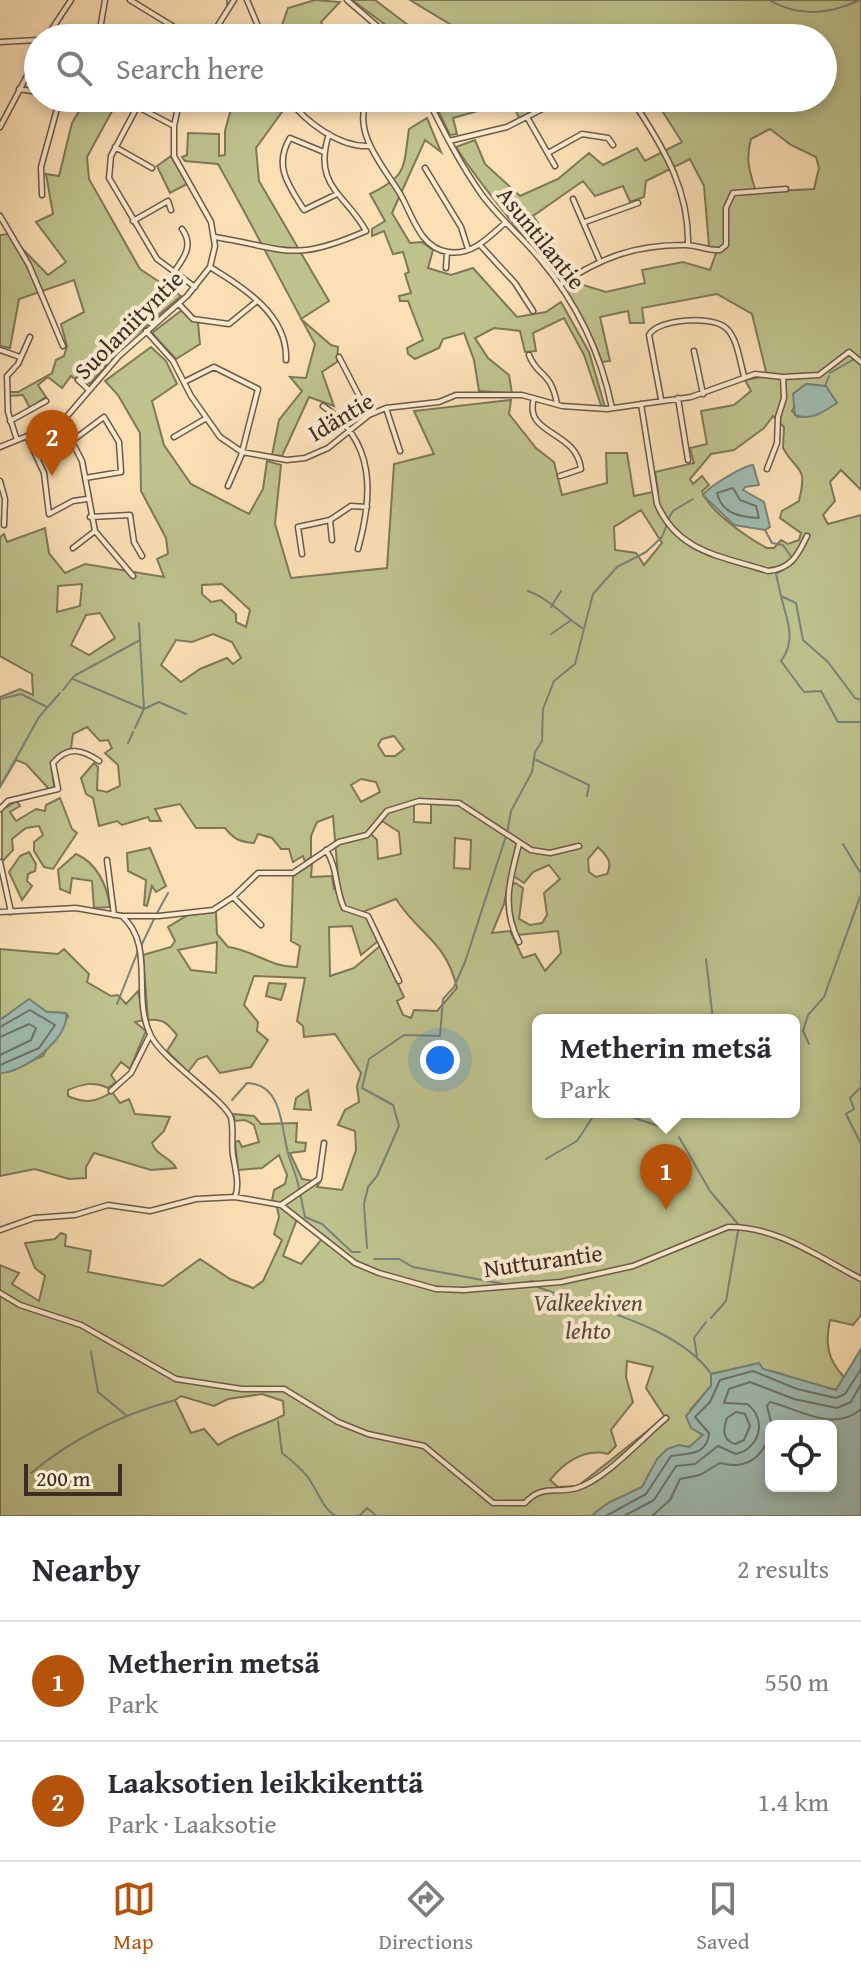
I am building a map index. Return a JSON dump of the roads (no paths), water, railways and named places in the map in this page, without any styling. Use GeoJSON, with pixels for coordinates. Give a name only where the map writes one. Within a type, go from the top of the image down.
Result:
{"type":"FeatureCollection","features":[{"type":"Feature","properties":{"kind":"street"},"geometry":{"type":"LineString","coordinates":[[55,24],[71,0]]}},
{"type":"Feature","properties":{"kind":"street"},"geometry":{"type":"LineString","coordinates":[[101,24],[105,0]]}},
{"type":"Feature","properties":{"kind":"street"},"geometry":{"type":"LineString","coordinates":[[130,0],[169,24]]}},
{"type":"Feature","properties":{"kind":"street"},"geometry":{"type":"LineString","coordinates":[[219,24],[234,0]]}},
{"type":"Feature","properties":{"kind":"street"},"geometry":{"type":"LineString","coordinates":[[247,0],[257,24]]}},
{"type":"Feature","properties":{"kind":"street"},"geometry":{"type":"LineString","coordinates":[[347,0],[375,24]]}},
{"type":"Feature","properties":{"kind":"street"},"geometry":{"type":"LineString","coordinates":[[0,42],[24,41]]}},
{"type":"Feature","properties":{"kind":"street"},"geometry":{"type":"LineString","coordinates":[[0,127],[24,80]]}},
{"type":"Feature","properties":{"kind":"street"},"geometry":{"type":"LineString","coordinates":[[19,89],[24,90]]}},
{"type":"Feature","properties":{"kind":"street"},"geometry":{"type":"LineString","coordinates":[[42,195],[41,167],[56,112]]}},
{"type":"Feature","properties":{"kind":"street"},"geometry":{"type":"LineString","coordinates":[[134,112],[115,147],[109,163],[109,178],[157,259],[195,287]]}},
{"type":"Feature","properties":{"kind":"street"},"geometry":{"type":"LineString","coordinates":[[147,112],[174,126]]}},
{"type":"Feature","properties":{"kind":"street"},"geometry":{"type":"LineString","coordinates":[[177,112],[174,156],[211,222],[215,237],[273,251],[297,252],[328,247],[366,231],[335,195],[324,152],[329,134]]}},
{"type":"Feature","properties":{"kind":"street"},"geometry":{"type":"LineString","coordinates":[[304,112],[329,134],[347,144],[370,146]]}},
{"type":"Feature","properties":{"kind":"street"},"geometry":{"type":"LineString","coordinates":[[363,112],[370,146],[425,240],[447,252],[468,249],[480,245],[506,222]]}},
{"type":"Feature","properties":{"kind":"street","name":"Asuntilantie"},"geometry":{"type":"LineString","coordinates":[[434,112],[483,195],[560,285],[594,347],[612,408]]}},
{"type":"Feature","properties":{"kind":"street"},"geometry":{"type":"LineString","coordinates":[[449,141],[507,127],[537,112]]}},
{"type":"Feature","properties":{"kind":"street"},"geometry":{"type":"LineString","coordinates":[[640,112],[674,170],[686,212],[688,244]]}},
{"type":"Feature","properties":{"kind":"street"},"geometry":{"type":"LineString","coordinates":[[527,117],[555,166]]}},
{"type":"Feature","properties":{"kind":"street"},"geometry":{"type":"LineString","coordinates":[[548,153],[582,134],[608,138],[613,145]]}},
{"type":"Feature","properties":{"kind":"street"},"geometry":{"type":"LineString","coordinates":[[324,152],[290,138],[285,146],[281,170],[304,210],[335,195]]}},
{"type":"Feature","properties":{"kind":"street"},"geometry":{"type":"LineString","coordinates":[[115,147],[152,168]]}},
{"type":"Feature","properties":{"kind":"street"},"geometry":{"type":"LineString","coordinates":[[425,168],[461,227],[468,249]]}},
{"type":"Feature","properties":{"kind":"street"},"geometry":{"type":"LineString","coordinates":[[560,285],[599,259],[644,247],[688,244],[706,250],[720,250],[726,245],[726,208],[733,193],[786,189]]}},
{"type":"Feature","properties":{"kind":"street"},"geometry":{"type":"LineString","coordinates":[[573,199],[599,259]]}},
{"type":"Feature","properties":{"kind":"street"},"geometry":{"type":"LineString","coordinates":[[133,221],[168,201],[171,210]]}},
{"type":"Feature","properties":{"kind":"street"},"geometry":{"type":"LineString","coordinates":[[585,222],[638,203]]}},
{"type":"Feature","properties":{"kind":"street"},"geometry":{"type":"LineString","coordinates":[[0,216],[29,265],[63,346]]}},
{"type":"Feature","properties":{"kind":"street"},"geometry":{"type":"LineString","coordinates":[[174,272],[186,255],[187,238],[182,229]]}},
{"type":"Feature","properties":{"kind":"street","name":"Suolaniityntie"},"geometry":{"type":"LineString","coordinates":[[0,447],[62,422],[146,331],[195,287],[210,267],[215,237]]}},
{"type":"Feature","properties":{"kind":"street"},"geometry":{"type":"LineString","coordinates":[[480,245],[515,283],[533,311]]}},
{"type":"Feature","properties":{"kind":"street"},"geometry":{"type":"LineString","coordinates":[[446,268],[447,252]]}},
{"type":"Feature","properties":{"kind":"street"},"geometry":{"type":"LineString","coordinates":[[210,267],[248,290],[258,301],[287,342],[286,360]]}},
{"type":"Feature","properties":{"kind":"street"},"geometry":{"type":"LineString","coordinates":[[179,304],[193,319],[229,324],[258,301]]}},
{"type":"Feature","properties":{"kind":"street"},"geometry":{"type":"LineString","coordinates":[[744,376],[731,333],[724,325],[699,319],[657,326],[649,335],[661,400],[703,394],[744,376],[819,375],[849,352],[861,362]]}},
{"type":"Feature","properties":{"kind":"street","name":"Idäntie"},"geometry":{"type":"LineString","coordinates":[[146,331],[173,361],[205,419],[220,437],[242,452],[279,459],[305,458],[328,448],[369,415],[386,408],[439,402],[465,393],[534,398],[582,409],[612,408],[661,400]]}},
{"type":"Feature","properties":{"kind":"street"},"geometry":{"type":"LineString","coordinates":[[17,440],[10,421],[7,376],[21,357],[30,337]]}},
{"type":"Feature","properties":{"kind":"street"},"geometry":{"type":"LineString","coordinates":[[0,350],[21,357]]}},
{"type":"Feature","properties":{"kind":"street"},"geometry":{"type":"LineString","coordinates":[[694,351],[703,394]]}},
{"type":"Feature","properties":{"kind":"street"},"geometry":{"type":"LineString","coordinates":[[529,355],[532,363],[553,383],[557,404]]}},
{"type":"Feature","properties":{"kind":"street"},"geometry":{"type":"LineString","coordinates":[[339,357],[369,415]]}},
{"type":"Feature","properties":{"kind":"street"},"geometry":{"type":"LineString","coordinates":[[184,382],[211,367],[257,387],[258,395],[242,452],[228,486]]}},
{"type":"Feature","properties":{"kind":"street"},"geometry":{"type":"LineString","coordinates":[[767,469],[777,443],[778,417],[784,398],[783,377]]}},
{"type":"Feature","properties":{"kind":"street"},"geometry":{"type":"LineString","coordinates":[[78,380],[89,390]]}},
{"type":"Feature","properties":{"kind":"street"},"geometry":{"type":"LineString","coordinates":[[534,398],[531,416],[536,424],[565,439],[580,464],[581,469],[560,476]]}},
{"type":"Feature","properties":{"kind":"street"},"geometry":{"type":"LineString","coordinates":[[678,398],[688,460]]}},
{"type":"Feature","properties":{"kind":"street"},"geometry":{"type":"LineString","coordinates":[[10,421],[46,401]]}},
{"type":"Feature","properties":{"kind":"street"},"geometry":{"type":"LineString","coordinates":[[641,404],[652,490],[662,517],[690,548],[768,571],[780,570],[792,563],[807,536]]}},
{"type":"Feature","properties":{"kind":"street"},"geometry":{"type":"LineString","coordinates":[[323,406],[339,416],[370,475],[358,549]]}},
{"type":"Feature","properties":{"kind":"street"},"geometry":{"type":"LineString","coordinates":[[386,408],[400,451]]}},
{"type":"Feature","properties":{"kind":"street"},"geometry":{"type":"LineString","coordinates":[[72,441],[104,417],[119,442],[121,472],[85,478]]}},
{"type":"Feature","properties":{"kind":"street"},"geometry":{"type":"LineString","coordinates":[[174,437],[205,419]]}},
{"type":"Feature","properties":{"kind":"street"},"geometry":{"type":"LineString","coordinates":[[62,422],[82,461],[95,531],[133,576]]}},
{"type":"Feature","properties":{"kind":"street"},"geometry":{"type":"LineString","coordinates":[[27,436],[44,473],[49,514],[73,501],[87,499]]}},
{"type":"Feature","properties":{"kind":"street"},"geometry":{"type":"LineString","coordinates":[[0,481],[5,499],[4,525]]}},
{"type":"Feature","properties":{"kind":"street"},"geometry":{"type":"LineString","coordinates":[[302,554],[298,527],[330,520],[351,506],[367,507]]}},
{"type":"Feature","properties":{"kind":"street"},"geometry":{"type":"LineString","coordinates":[[90,517],[130,515],[134,542],[142,556]]}},
{"type":"Feature","properties":{"kind":"street"},"geometry":{"type":"LineString","coordinates":[[330,520],[332,540]]}},
{"type":"Feature","properties":{"kind":"street"},"geometry":{"type":"LineString","coordinates":[[73,548],[95,531]]}},
{"type":"Feature","properties":{"kind":"street"},"geometry":{"type":"LineString","coordinates":[[0,809],[8,801],[58,789],[53,763],[64,754],[82,750],[99,761]]}},
{"type":"Feature","properties":{"kind":"street"},"geometry":{"type":"LineString","coordinates":[[0,912],[76,908],[122,916],[159,916],[213,910],[233,897],[258,873],[293,873],[339,842],[367,835],[387,811],[431,800],[459,803],[519,844],[550,853],[579,846]]}},
{"type":"Feature","properties":{"kind":"street"},"geometry":{"type":"LineString","coordinates":[[519,844],[509,875],[507,897],[510,923],[519,942]]}},
{"type":"Feature","properties":{"kind":"street"},"geometry":{"type":"LineString","coordinates":[[326,850],[334,868],[337,894],[344,908],[368,916],[399,981]]}},
{"type":"Feature","properties":{"kind":"street"},"geometry":{"type":"LineString","coordinates":[[107,860],[114,915]]}},
{"type":"Feature","properties":{"kind":"street"},"geometry":{"type":"LineString","coordinates":[[0,862],[11,912]]}},
{"type":"Feature","properties":{"kind":"street"},"geometry":{"type":"LineString","coordinates":[[233,897],[261,925]]}},
{"type":"Feature","properties":{"kind":"street"},"geometry":{"type":"LineString","coordinates":[[122,916],[140,938],[140,979],[150,1035],[194,1084],[228,1112],[237,1185],[235,1197]]}},
{"type":"Feature","properties":{"kind":"street"},"geometry":{"type":"LineString","coordinates":[[111,1091],[131,1073],[150,1035]]}},
{"type":"Feature","properties":{"kind":"street"},"geometry":{"type":"LineString","coordinates":[[281,1205],[319,1179],[324,1143]]}},
{"type":"Feature","properties":{"kind":"street","name":"Nutturantie"},"geometry":{"type":"LineString","coordinates":[[0,1230],[34,1218],[75,1215],[108,1205],[150,1211],[196,1199],[235,1197],[281,1205],[355,1263],[405,1282],[436,1289],[519,1287],[572,1280],[646,1263],[728,1227],[742,1226],[782,1238],[861,1279]]}},
{"type":"Feature","properties":{"kind":"street"},"geometry":{"type":"LineString","coordinates":[[0,1293],[20,1305],[81,1325],[170,1377],[242,1389],[284,1389],[338,1422],[368,1434],[424,1446],[493,1503],[525,1503],[540,1490],[578,1487],[617,1461],[666,1418]]}},
{"type":"Feature","properties":{"kind":"water"},"geometry":{"type":"Polygon","coordinates":[[[806,384],[826,386],[837,403],[812,416],[795,415],[793,394],[806,384]]]}},
{"type":"Feature","properties":{"kind":"water"},"geometry":{"type":"Polygon","coordinates":[[[753,465],[759,485],[743,490],[764,502],[770,527],[765,530],[734,525],[703,495],[726,477],[753,465]]]}},
{"type":"Feature","properties":{"kind":"water"},"geometry":{"type":"Polygon","coordinates":[[[29,999],[47,1012],[66,1013],[65,1023],[61,1033],[44,1052],[21,1067],[0,1073],[0,1020],[29,999]]]}},
{"type":"Feature","properties":{"kind":"water"},"geometry":{"type":"Polygon","coordinates":[[[861,1349],[861,1516],[591,1516],[608,1503],[642,1487],[657,1459],[667,1449],[679,1445],[689,1447],[703,1435],[691,1428],[686,1416],[711,1386],[711,1374],[759,1363],[763,1369],[836,1390],[861,1349]]]}},
{"type":"Feature","properties":{"kind":"waterway"},"geometry":{"type":"LineString","coordinates":[[227,0],[227,5]]}},
{"type":"Feature","properties":{"kind":"waterway"},"geometry":{"type":"LineString","coordinates":[[769,0],[803,12],[826,11],[860,0]]}},
{"type":"Feature","properties":{"kind":"waterway"},"geometry":{"type":"LineString","coordinates":[[830,373],[856,358]]}},
{"type":"Feature","properties":{"kind":"waterway"},"geometry":{"type":"LineString","coordinates":[[825,386],[829,376]]}},
{"type":"Feature","properties":{"kind":"waterway"},"geometry":{"type":"LineString","coordinates":[[668,519],[673,511],[693,499]]}},
{"type":"Feature","properties":{"kind":"waterway"},"geometry":{"type":"LineString","coordinates":[[507,833],[511,811],[532,772],[535,752],[542,741],[543,709],[554,681],[575,664],[593,594],[617,567],[646,552],[662,537],[667,524]]}},
{"type":"Feature","properties":{"kind":"waterway"},"geometry":{"type":"LineString","coordinates":[[765,530],[772,543],[783,545],[792,558]]}},
{"type":"Feature","properties":{"kind":"waterway"},"geometry":{"type":"LineString","coordinates":[[794,563],[776,574],[781,596],[796,603],[803,640],[828,662],[855,698],[861,700]]}},
{"type":"Feature","properties":{"kind":"waterway"},"geometry":{"type":"LineString","coordinates":[[528,591],[582,628]]}},
{"type":"Feature","properties":{"kind":"waterway"},"geometry":{"type":"LineString","coordinates":[[551,607],[561,591]]}},
{"type":"Feature","properties":{"kind":"waterway"},"geometry":{"type":"LineString","coordinates":[[781,596],[790,637],[781,661],[804,692],[821,691],[838,722],[861,722]]}},
{"type":"Feature","properties":{"kind":"waterway"},"geometry":{"type":"LineString","coordinates":[[551,634],[570,621]]}},
{"type":"Feature","properties":{"kind":"waterway"},"geometry":{"type":"LineString","coordinates":[[135,728],[144,709],[139,623]]}},
{"type":"Feature","properties":{"kind":"waterway"},"geometry":{"type":"LineString","coordinates":[[63,690],[74,676],[140,640]]}},
{"type":"Feature","properties":{"kind":"waterway"},"geometry":{"type":"LineString","coordinates":[[73,679],[144,709],[159,702],[186,714]]}},
{"type":"Feature","properties":{"kind":"waterway"},"geometry":{"type":"LineString","coordinates":[[0,787],[39,717],[60,693]]}},
{"type":"Feature","properties":{"kind":"waterway"},"geometry":{"type":"LineString","coordinates":[[0,699],[21,694],[47,707]]}},
{"type":"Feature","properties":{"kind":"waterway"},"geometry":{"type":"LineString","coordinates":[[128,743],[133,732]]}},
{"type":"Feature","properties":{"kind":"waterway"},"geometry":{"type":"LineString","coordinates":[[536,760],[589,785],[587,796]]}},
{"type":"Feature","properties":{"kind":"waterway"},"geometry":{"type":"LineString","coordinates":[[367,1248],[364,1204],[368,1187],[377,1176],[399,1126],[393,1105],[362,1088],[369,1059],[404,1035],[440,1036],[443,999],[454,987],[465,962],[506,836]]}},
{"type":"Feature","properties":{"kind":"waterway"},"geometry":{"type":"LineString","coordinates":[[843,844],[861,874]]}},
{"type":"Feature","properties":{"kind":"waterway"},"geometry":{"type":"LineString","coordinates":[[157,913],[168,893]]}},
{"type":"Feature","properties":{"kind":"waterway"},"geometry":{"type":"LineString","coordinates":[[809,1044],[803,1031],[808,1015],[824,997],[861,894]]}},
{"type":"Feature","properties":{"kind":"waterway"},"geometry":{"type":"LineString","coordinates":[[142,944],[154,919]]}},
{"type":"Feature","properties":{"kind":"waterway"},"geometry":{"type":"LineString","coordinates":[[117,1004],[138,951]]}},
{"type":"Feature","properties":{"kind":"waterway"},"geometry":{"type":"LineString","coordinates":[[706,959],[712,1014]]}},
{"type":"Feature","properties":{"kind":"waterway"},"geometry":{"type":"LineString","coordinates":[[232,1100],[247,1083],[259,1085],[268,1091],[278,1109],[299,1189]]}},
{"type":"Feature","properties":{"kind":"waterway"},"geometry":{"type":"LineString","coordinates":[[861,1087],[850,1098],[854,1109],[846,1114],[861,1144]]}},
{"type":"Feature","properties":{"kind":"waterway"},"geometry":{"type":"LineString","coordinates":[[546,1159],[577,1141],[592,1118]]}},
{"type":"Feature","properties":{"kind":"waterway"},"geometry":{"type":"LineString","coordinates":[[635,1118],[658,1126]]}},
{"type":"Feature","properties":{"kind":"waterway"},"geometry":{"type":"LineString","coordinates":[[679,1137],[710,1191],[738,1224]]}},
{"type":"Feature","properties":{"kind":"waterway"},"geometry":{"type":"LineString","coordinates":[[300,1193],[305,1217],[322,1224],[352,1252],[360,1252]]}},
{"type":"Feature","properties":{"kind":"waterway"},"geometry":{"type":"LineString","coordinates":[[711,1318],[726,1301],[738,1231]]}},
{"type":"Feature","properties":{"kind":"waterway"},"geometry":{"type":"LineString","coordinates":[[374,1259],[399,1259],[413,1267],[509,1285]]}},
{"type":"Feature","properties":{"kind":"waterway"},"geometry":{"type":"LineString","coordinates":[[519,1284],[532,1281]]}},
{"type":"Feature","properties":{"kind":"waterway"},"geometry":{"type":"LineString","coordinates":[[535,1286],[606,1310],[655,1331],[696,1357],[711,1374]]}},
{"type":"Feature","properties":{"kind":"waterway"},"geometry":{"type":"LineString","coordinates":[[697,1356],[694,1338],[706,1322]]}},
{"type":"Feature","properties":{"kind":"waterway"},"geometry":{"type":"LineString","coordinates":[[91,1352],[98,1392],[127,1416]]}},
{"type":"Feature","properties":{"kind":"waterway"},"geometry":{"type":"LineString","coordinates":[[31,1473],[63,1449],[99,1429],[175,1400]]}},
{"type":"Feature","properties":{"kind":"waterway"},"geometry":{"type":"LineString","coordinates":[[278,1421],[282,1453],[311,1481],[324,1504],[336,1516]]}},
{"type":"Feature","properties":{"kind":"waterway"},"geometry":{"type":"LineString","coordinates":[[359,1516],[367,1508],[377,1516]]}},
{"type":"Feature","properties":{"kind":"place","name":"Laaksotien leikkikenttä"},"geometry":{"type":"Point","coordinates":[52,476]}},
{"type":"Feature","properties":{"kind":"place","name":"Metherin metsä"},"geometry":{"type":"Point","coordinates":[666,1210]}},
{"type":"Feature","properties":{"kind":"park label","name":"Valkeekiven lehto"},"geometry":{"type":"Point","coordinates":[588,1317]}}]}
